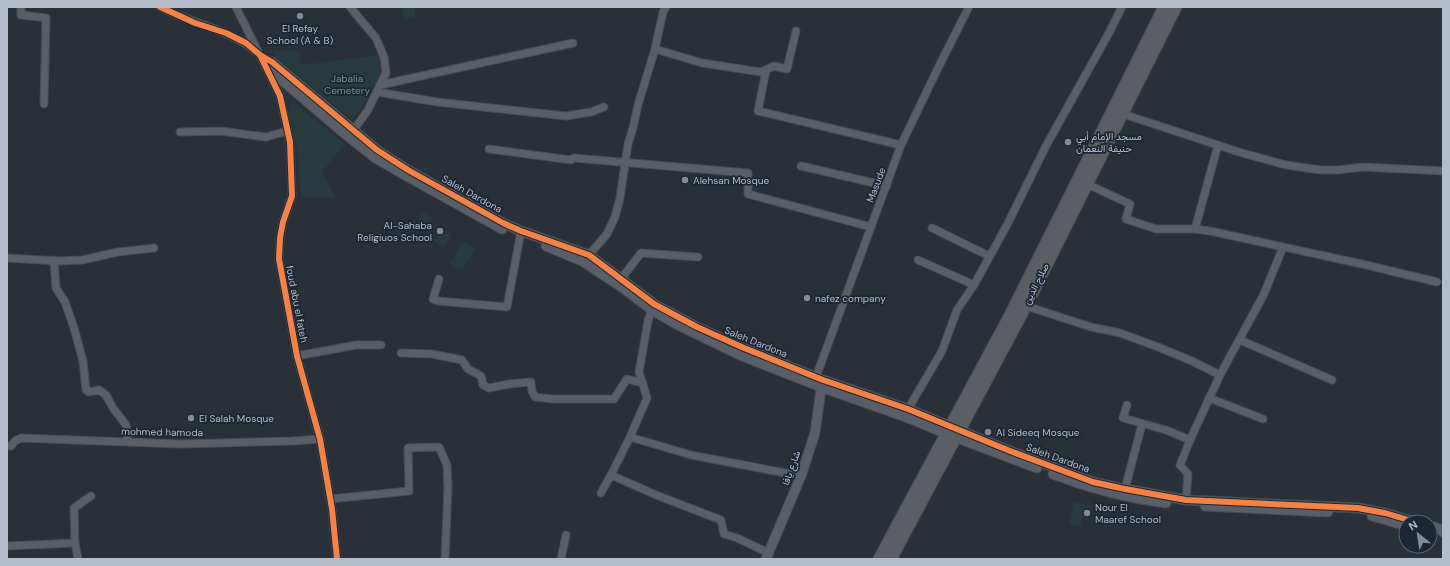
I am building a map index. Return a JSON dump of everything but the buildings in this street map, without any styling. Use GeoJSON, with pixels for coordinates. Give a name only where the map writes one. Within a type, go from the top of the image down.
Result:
{"type":"FeatureCollection","features":[{"type":"Feature","properties":{"kind":"highway","name":"صلاح الدين"},"geometry":{"type":"LineString","coordinates":[[891,559],[1010,315],[1164,7]]}},
{"type":"Feature","properties":{"kind":"highway","name":"صلاح الدين"},"geometry":{"type":"LineString","coordinates":[[879,559],[1026,306],[1124,114],[1176,7]]}},
{"type":"Feature","properties":{"kind":"street"},"geometry":{"type":"LineString","coordinates":[[21,7],[21,15],[46,18],[44,104]]}},
{"type":"Feature","properties":{"kind":"street","name":"Saleh Dardona"},"geometry":{"type":"LineString","coordinates":[[160,7],[196,23],[226,33],[246,43],[262,57],[272,62],[377,150],[408,170],[521,234],[582,261],[653,307],[820,381],[906,416],[1093,482],[1186,500],[1358,508],[1398,517]]}},
{"type":"Feature","properties":{"kind":"street","name":"foud abu el fateh"},"geometry":{"type":"LineString","coordinates":[[236,7],[280,96],[290,142],[292,196],[290,207],[283,222],[278,259],[297,356],[320,439],[330,499],[337,559]]}},
{"type":"Feature","properties":{"kind":"street"},"geometry":{"type":"LineString","coordinates":[[350,7],[376,38],[384,57],[386,73],[368,110],[353,131]]}},
{"type":"Feature","properties":{"kind":"street"},"geometry":{"type":"LineString","coordinates":[[589,255],[608,234],[615,217],[620,198],[624,162],[638,105],[655,49],[663,12],[666,7]]}},
{"type":"Feature","properties":{"kind":"street","name":"Masude"},"geometry":{"type":"LineString","coordinates":[[820,381],[871,227],[901,145],[969,7]]}},
{"type":"Feature","properties":{"kind":"street"},"geometry":{"type":"LineString","coordinates":[[908,410],[942,351],[957,310],[974,285],[1007,225],[1047,144],[1122,7]]}},
{"type":"Feature","properties":{"kind":"street"},"geometry":{"type":"LineString","coordinates":[[655,49],[702,63],[761,72],[774,66],[787,69],[796,31]]}},
{"type":"Feature","properties":{"kind":"street"},"geometry":{"type":"LineString","coordinates":[[380,85],[573,43]]}},
{"type":"Feature","properties":{"kind":"street","name":"Saleh Dardona"},"geometry":{"type":"LineString","coordinates":[[262,57],[269,69],[374,157],[488,222],[589,255],[621,279],[653,307]]}},
{"type":"Feature","properties":{"kind":"street"},"geometry":{"type":"LineString","coordinates":[[766,70],[758,111],[901,145]]}},
{"type":"Feature","properties":{"kind":"street"},"geometry":{"type":"LineString","coordinates":[[377,92],[437,102],[566,116],[591,112],[604,107]]}},
{"type":"Feature","properties":{"kind":"street"},"geometry":{"type":"LineString","coordinates":[[1124,114],[1218,145],[1286,165],[1321,170],[1338,170],[1363,167],[1443,171]]}},
{"type":"Feature","properties":{"kind":"street"},"geometry":{"type":"LineString","coordinates":[[180,132],[221,131],[266,137],[287,131]]}},
{"type":"Feature","properties":{"kind":"street"},"geometry":{"type":"LineString","coordinates":[[1195,229],[1218,145]]}},
{"type":"Feature","properties":{"kind":"street"},"geometry":{"type":"LineString","coordinates":[[488,149],[571,160],[574,158],[748,173],[748,194],[871,227]]}},
{"type":"Feature","properties":{"kind":"street"},"geometry":{"type":"LineString","coordinates":[[801,166],[887,186]]}},
{"type":"Feature","properties":{"kind":"street"},"geometry":{"type":"LineString","coordinates":[[1087,184],[1130,204],[1126,219],[1156,229],[1195,229],[1283,247],[1437,282]]}},
{"type":"Feature","properties":{"kind":"street"},"geometry":{"type":"LineString","coordinates":[[932,228],[989,256]]}},
{"type":"Feature","properties":{"kind":"street"},"geometry":{"type":"LineString","coordinates":[[439,279],[433,299],[438,301],[507,307],[521,234]]}},
{"type":"Feature","properties":{"kind":"street"},"geometry":{"type":"LineString","coordinates":[[1186,500],[1188,474],[1180,465],[1220,375],[1264,294],[1283,247]]}},
{"type":"Feature","properties":{"kind":"street"},"geometry":{"type":"LineString","coordinates":[[7,258],[82,260],[118,252],[154,248]]}},
{"type":"Feature","properties":{"kind":"street"},"geometry":{"type":"LineString","coordinates":[[621,279],[641,253],[698,257]]}},
{"type":"Feature","properties":{"kind":"street"},"geometry":{"type":"LineString","coordinates":[[54,260],[56,288],[65,302],[74,328],[83,361],[86,390],[89,392],[99,390],[106,395],[113,408],[126,425],[128,441]]}},
{"type":"Feature","properties":{"kind":"street"},"geometry":{"type":"LineString","coordinates":[[918,260],[974,285]]}},
{"type":"Feature","properties":{"kind":"street"},"geometry":{"type":"LineString","coordinates":[[1026,306],[1091,327],[1120,333],[1151,344],[1192,361],[1220,375]]}},
{"type":"Feature","properties":{"kind":"street"},"geometry":{"type":"LineString","coordinates":[[601,493],[630,437],[647,398],[639,372],[648,321],[653,307]]}},
{"type":"Feature","properties":{"kind":"street"},"geometry":{"type":"LineString","coordinates":[[1240,340],[1332,380]]}},
{"type":"Feature","properties":{"kind":"street"},"geometry":{"type":"LineString","coordinates":[[297,356],[356,345],[381,344]]}},
{"type":"Feature","properties":{"kind":"street"},"geometry":{"type":"LineString","coordinates":[[402,353],[432,354],[462,360],[468,369],[481,376],[483,385],[489,388],[531,382],[532,391],[535,397],[614,399],[627,379],[642,383]]}},
{"type":"Feature","properties":{"kind":"street","name":"Saleh Dardona"},"geometry":{"type":"LineString","coordinates":[[820,381],[908,410],[953,432],[1085,486],[1152,501],[1191,506],[1357,513],[1398,524]]}},
{"type":"Feature","properties":{"kind":"street","name":"شارع يافا"},"geometry":{"type":"LineString","coordinates":[[767,556],[800,476],[815,433],[820,381]]}},
{"type":"Feature","properties":{"kind":"street"},"geometry":{"type":"LineString","coordinates":[[1209,398],[1263,419]]}},
{"type":"Feature","properties":{"kind":"street"},"geometry":{"type":"LineString","coordinates":[[1127,405],[1123,418],[1166,430],[1190,440]]}},
{"type":"Feature","properties":{"kind":"street"},"geometry":{"type":"LineString","coordinates":[[1125,489],[1142,424]]}},
{"type":"Feature","properties":{"kind":"street"},"geometry":{"type":"LineString","coordinates":[[630,437],[691,455],[800,476]]}},
{"type":"Feature","properties":{"kind":"street","name":"mohmed hamoda"},"geometry":{"type":"LineString","coordinates":[[7,446],[11,446],[15,441],[21,438],[180,444],[320,439]]}},
{"type":"Feature","properties":{"kind":"street"},"geometry":{"type":"LineString","coordinates":[[330,499],[409,491],[408,448],[439,447],[447,464],[448,487],[445,559]]}},
{"type":"Feature","properties":{"kind":"street"},"geometry":{"type":"LineString","coordinates":[[611,475],[656,495],[721,520],[724,534],[737,538],[767,556]]}},
{"type":"Feature","properties":{"kind":"street"},"geometry":{"type":"LineString","coordinates":[[78,559],[75,543],[74,508],[91,496]]}},
{"type":"Feature","properties":{"kind":"street"},"geometry":{"type":"LineString","coordinates":[[561,559],[566,535]]}},
{"type":"Feature","properties":{"kind":"street"},"geometry":{"type":"LineString","coordinates":[[7,546],[75,543]]}},
{"type":"Feature","properties":{"kind":"green space"},"geometry":{"type":"Polygon","coordinates":[[[402,7],[415,7],[415,18],[403,19],[402,7]]]}},
{"type":"Feature","properties":{"kind":"green space","name":"Jabalia Cemetery"},"geometry":{"type":"Polygon","coordinates":[[[274,51],[299,51],[301,65],[379,55],[381,74],[372,92],[352,120],[275,57],[274,51]]]}},
{"type":"Feature","properties":{"kind":"green space","name":"Jabalia Cemetery"},"geometry":{"type":"Polygon","coordinates":[[[294,103],[345,144],[322,172],[336,198],[306,198],[301,196],[296,143],[289,110],[290,105],[294,103]]]}},
{"type":"Feature","properties":{"kind":"green space"},"geometry":{"type":"Polygon","coordinates":[[[423,212],[433,218],[425,232],[415,227],[423,212]]]}},
{"type":"Feature","properties":{"kind":"green space"},"geometry":{"type":"Polygon","coordinates":[[[441,228],[452,234],[444,247],[434,241],[441,228]]]}},
{"type":"Feature","properties":{"kind":"green space"},"geometry":{"type":"Polygon","coordinates":[[[463,241],[476,249],[462,271],[450,263],[463,241]]]}},
{"type":"Feature","properties":{"kind":"green space"},"geometry":{"type":"Polygon","coordinates":[[[1074,501],[1086,504],[1081,527],[1069,524],[1074,501]]]}},
{"type":"Feature","properties":{"kind":"cycle path"},"geometry":{"type":"LineString","coordinates":[[160,7],[195,23],[226,33],[246,43],[260,55],[272,62],[377,150],[408,170],[503,223],[521,231],[589,255],[654,304],[697,327],[744,348],[823,380],[908,409],[1010,451],[1093,482],[1186,500],[1358,508],[1398,517]]}},
{"type":"Feature","properties":{"kind":"cycle path"},"geometry":{"type":"LineString","coordinates":[[260,55],[280,96],[290,142],[292,196],[283,222],[280,238],[279,259],[297,356],[320,439],[332,509],[337,559]]}},
{"type":"Feature","properties":{"kind":"place","name":"El Refay School (A & B)"},"geometry":{"type":"Point","coordinates":[300,16]}},
{"type":"Feature","properties":{"kind":"place","name":"مسجد الإمام أبي حنيفة النعمان"},"geometry":{"type":"Point","coordinates":[1068,142]}},
{"type":"Feature","properties":{"kind":"place","name":"Alehsan Mosque"},"geometry":{"type":"Point","coordinates":[685,180]}},
{"type":"Feature","properties":{"kind":"place","name":"Al-Sahaba Religiuos School"},"geometry":{"type":"Point","coordinates":[440,231]}},
{"type":"Feature","properties":{"kind":"place","name":"nafez company"},"geometry":{"type":"Point","coordinates":[807,298]}},
{"type":"Feature","properties":{"kind":"place","name":"El Salah Mosque"},"geometry":{"type":"Point","coordinates":[191,418]}},
{"type":"Feature","properties":{"kind":"place","name":"Al Sideeq Mosque"},"geometry":{"type":"Point","coordinates":[988,432]}},
{"type":"Feature","properties":{"kind":"place","name":"Nour El Maaref School"},"geometry":{"type":"Point","coordinates":[1087,513]}}]}
